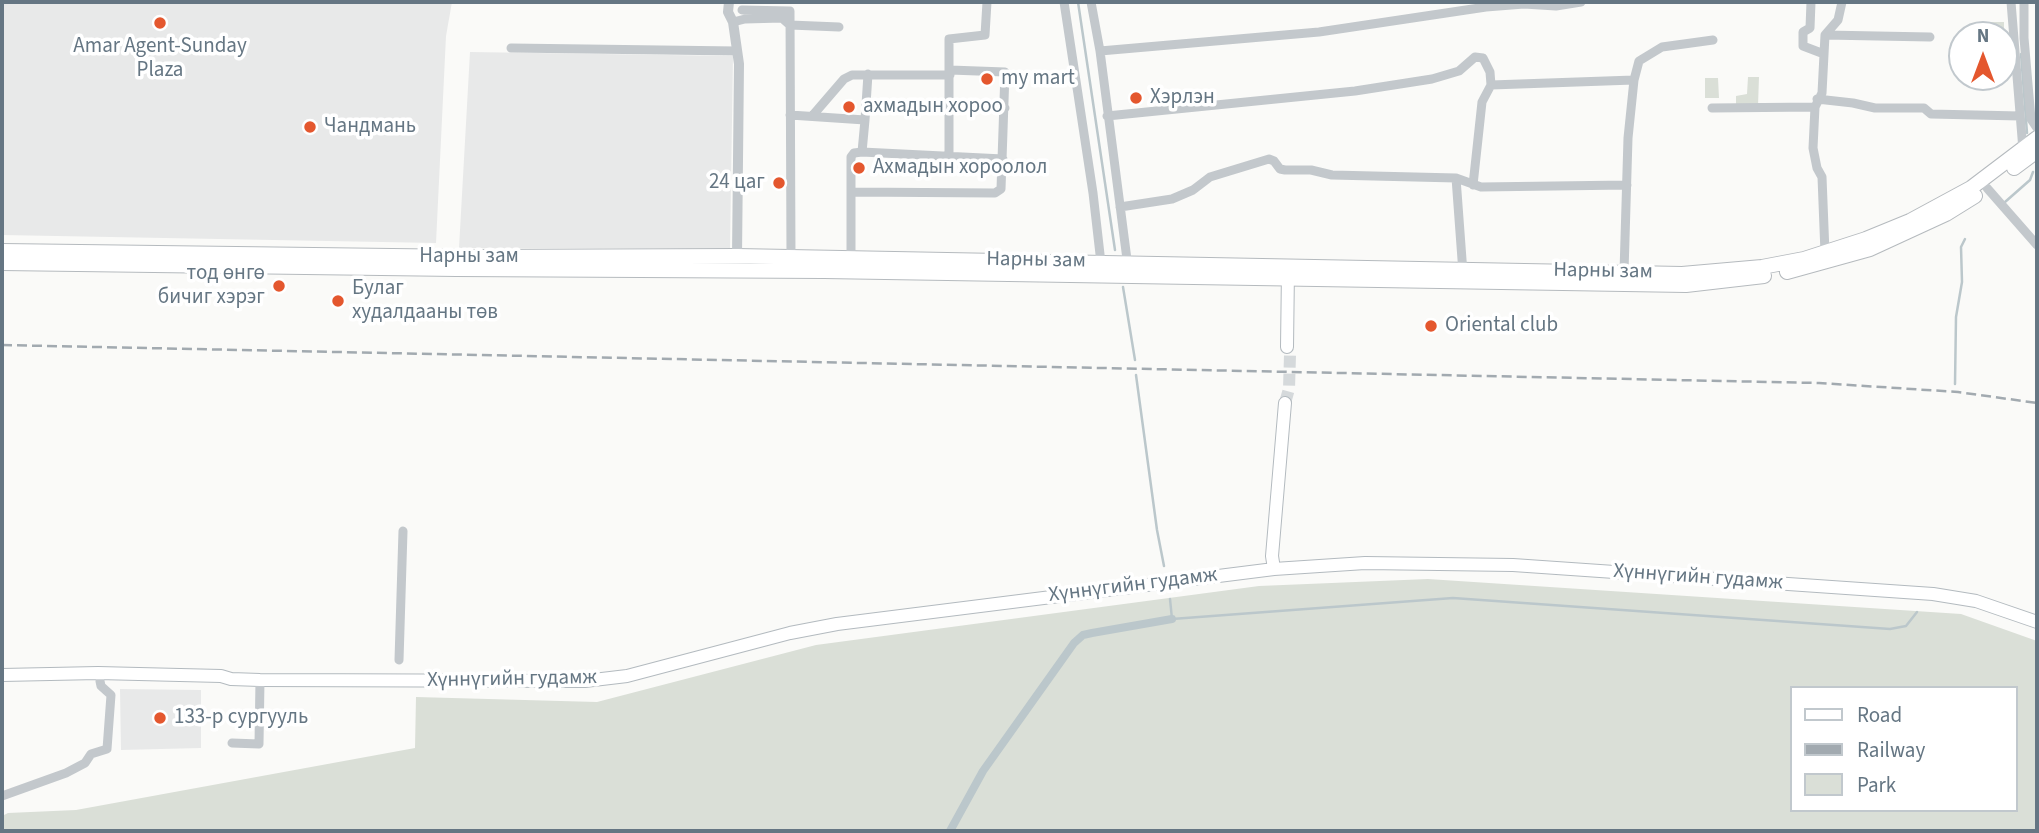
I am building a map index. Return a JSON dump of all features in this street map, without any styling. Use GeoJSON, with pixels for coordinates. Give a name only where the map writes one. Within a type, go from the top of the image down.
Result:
{"type":"FeatureCollection","features":[{"type":"Feature","properties":{"kind":"main road","name":"Нарны зам"},"geometry":{"type":"LineString","coordinates":[[2,263],[1128,269],[1463,275],[1686,285],[1807,268],[1870,249],[1945,214],[1987,188],[2030,151],[2037,138]]}},
{"type":"Feature","properties":{"kind":"main road","name":"Нарны зам"},"geometry":{"type":"LineString","coordinates":[[1463,275],[1624,272],[1682,274],[1762,267],[1825,253],[1910,221],[1971,188],[2030,151]]}},
{"type":"Feature","properties":{"kind":"main road","name":"Нарны зам"},"geometry":{"type":"LineString","coordinates":[[2,251],[470,257],[737,256],[1101,262],[1128,269]]}},
{"type":"Feature","properties":{"kind":"main road"},"geometry":{"type":"LineString","coordinates":[[1287,347],[1288,272]]}},
{"type":"Feature","properties":{"kind":"main road"},"geometry":{"type":"LineString","coordinates":[[1274,569],[1272,556],[1286,403]]}},
{"type":"Feature","properties":{"kind":"main road","name":"Хүннүгийн гудамж"},"geometry":{"type":"LineString","coordinates":[[2,675],[98,673],[221,676],[260,680],[601,680],[627,676],[790,633],[837,624],[1274,569],[1365,562],[1500,565],[1907,592],[1976,601],[2037,622]]}},
{"type":"Feature","properties":{"kind":"main road","name":"Хүннүгийн гудамж"},"geometry":{"type":"LineString","coordinates":[[2,682],[224,682],[231,679]]}},
{"type":"Feature","properties":{"kind":"street"},"geometry":{"type":"LineString","coordinates":[[729,2],[728,12],[733,22],[739,64],[737,256]]}},
{"type":"Feature","properties":{"kind":"street"},"geometry":{"type":"LineString","coordinates":[[949,156],[949,39],[983,37],[987,2]]}},
{"type":"Feature","properties":{"kind":"street"},"geometry":{"type":"LineString","coordinates":[[1065,2],[1101,262]]}},
{"type":"Feature","properties":{"kind":"street"},"geometry":{"type":"LineString","coordinates":[[1091,2],[1100,51],[1128,269]]}},
{"type":"Feature","properties":{"kind":"street"},"geometry":{"type":"LineString","coordinates":[[1100,51],[1320,32],[1486,7],[1524,4],[1556,6],[1581,2]]}},
{"type":"Feature","properties":{"kind":"street"},"geometry":{"type":"LineString","coordinates":[[1811,2],[1810,28],[1804,32],[1803,46],[1824,54]]}},
{"type":"Feature","properties":{"kind":"street"},"geometry":{"type":"LineString","coordinates":[[1825,253],[1822,177],[1817,168],[1813,148],[1816,103],[1822,93],[1825,35],[1838,20],[1842,2]]}},
{"type":"Feature","properties":{"kind":"street"},"geometry":{"type":"LineString","coordinates":[[2011,2],[2020,116],[2030,151]]}},
{"type":"Feature","properties":{"kind":"street"},"geometry":{"type":"LineString","coordinates":[[2024,2],[2024,38],[2031,119],[2037,128]]}},
{"type":"Feature","properties":{"kind":"street"},"geometry":{"type":"LineString","coordinates":[[742,10],[790,11],[791,257]]}},
{"type":"Feature","properties":{"kind":"street"},"geometry":{"type":"LineString","coordinates":[[733,22],[782,18],[790,25],[839,27]]}},
{"type":"Feature","properties":{"kind":"street"},"geometry":{"type":"LineString","coordinates":[[1825,35],[1930,37]]}},
{"type":"Feature","properties":{"kind":"street"},"geometry":{"type":"LineString","coordinates":[[1624,272],[1634,80],[1639,61],[1662,47],[1713,40]]}},
{"type":"Feature","properties":{"kind":"street"},"geometry":{"type":"LineString","coordinates":[[511,48],[737,51]]}},
{"type":"Feature","properties":{"kind":"street"},"geometry":{"type":"LineString","coordinates":[[1107,116],[1355,91],[1432,79],[1459,71],[1475,57],[1483,58],[1487,63],[1491,85],[1482,102],[1474,185]]}},
{"type":"Feature","properties":{"kind":"street"},"geometry":{"type":"LineString","coordinates":[[813,115],[844,79],[852,75],[1005,72],[1002,189],[995,193],[852,192]]}},
{"type":"Feature","properties":{"kind":"street"},"geometry":{"type":"LineString","coordinates":[[862,152],[868,74]]}},
{"type":"Feature","properties":{"kind":"street"},"geometry":{"type":"LineString","coordinates":[[1491,85],[1634,80]]}},
{"type":"Feature","properties":{"kind":"street"},"geometry":{"type":"LineString","coordinates":[[1712,108],[1816,103],[1875,108],[1924,108],[1931,114],[2020,116]]}},
{"type":"Feature","properties":{"kind":"street"},"geometry":{"type":"LineString","coordinates":[[950,108],[1005,108]]}},
{"type":"Feature","properties":{"kind":"street"},"geometry":{"type":"LineString","coordinates":[[790,115],[865,120]]}},
{"type":"Feature","properties":{"kind":"street"},"geometry":{"type":"LineString","coordinates":[[851,258],[851,157],[854,153],[1003,159]]}},
{"type":"Feature","properties":{"kind":"street"},"geometry":{"type":"LineString","coordinates":[[1120,207],[1172,199],[1193,190],[1210,177],[1269,159],[1280,169],[1311,170],[1332,175],[1456,178],[1474,185],[1627,185]]}},
{"type":"Feature","properties":{"kind":"street"},"geometry":{"type":"LineString","coordinates":[[1456,178],[1463,275]]}},
{"type":"Feature","properties":{"kind":"street"},"geometry":{"type":"LineString","coordinates":[[1987,188],[2037,245]]}},
{"type":"Feature","properties":{"kind":"street"},"geometry":{"type":"LineString","coordinates":[[399,660],[403,531]]}},
{"type":"Feature","properties":{"kind":"street"},"geometry":{"type":"LineString","coordinates":[[232,743],[259,744],[260,680]]}},
{"type":"Feature","properties":{"kind":"street"},"geometry":{"type":"LineString","coordinates":[[2,796],[66,774],[85,763],[91,754],[107,749],[111,695],[101,686],[100,681]]}},
{"type":"Feature","properties":{"kind":"shaded area"},"geometry":{"type":"Polygon","coordinates":[[[2,2],[452,2],[446,36],[436,243],[2,235],[2,2]]]}},
{"type":"Feature","properties":{"kind":"shaded area"},"geometry":{"type":"Polygon","coordinates":[[[470,52],[733,56],[730,248],[459,248],[470,52]]]}},
{"type":"Feature","properties":{"kind":"shaded area","name":"133-р сургууль"},"geometry":{"type":"Polygon","coordinates":[[[120,689],[201,690],[201,748],[121,750],[120,689]]]}},
{"type":"Feature","properties":{"kind":"green space"},"geometry":{"type":"Polygon","coordinates":[[[1748,77],[1759,77],[1758,106],[1736,105],[1736,96],[1747,94],[1748,77]]]}},
{"type":"Feature","properties":{"kind":"green space"},"geometry":{"type":"Polygon","coordinates":[[[1705,78],[1718,78],[1719,98],[1705,98],[1705,78]]]}},
{"type":"Feature","properties":{"kind":"green space"},"geometry":{"type":"Polygon","coordinates":[[[1428,579],[1961,614],[2037,641],[2037,831],[2,831],[2,816],[8,813],[76,810],[415,748],[416,697],[597,702],[816,645],[1259,586],[1428,579]]]}},
{"type":"Feature","properties":{"kind":"waterway"},"geometry":{"type":"LineString","coordinates":[[1078,2],[1115,250]]}},
{"type":"Feature","properties":{"kind":"waterway"},"geometry":{"type":"LineString","coordinates":[[2021,54],[2027,133]]}},
{"type":"Feature","properties":{"kind":"waterway"},"geometry":{"type":"LineString","coordinates":[[2005,202],[2030,180],[2033,172]]}},
{"type":"Feature","properties":{"kind":"waterway"},"geometry":{"type":"LineString","coordinates":[[1955,384],[1956,317],[1962,282],[1961,247],[1965,239]]}},
{"type":"Feature","properties":{"kind":"waterway"},"geometry":{"type":"LineString","coordinates":[[1123,287],[1135,360]]}},
{"type":"Feature","properties":{"kind":"waterway"},"geometry":{"type":"LineString","coordinates":[[1136,375],[1164,566]]}},
{"type":"Feature","properties":{"kind":"waterway"},"geometry":{"type":"LineString","coordinates":[[1170,599],[1172,619],[1453,598],[1890,629],[1906,626],[1917,612]]}},
{"type":"Feature","properties":{"kind":"waterway"},"geometry":{"type":"LineString","coordinates":[[950,831],[983,771],[1074,643],[1083,635],[1172,619]]}},
{"type":"Feature","properties":{"kind":"tunnel"},"geometry":{"type":"LineString","coordinates":[[1285,403],[1289,389],[1290,355],[1287,347]]}},
{"type":"Feature","properties":{"kind":"railway"},"geometry":{"type":"LineString","coordinates":[[2,345],[1819,383],[1958,392],[2037,403]]}},
{"type":"Feature","properties":{"kind":"place","name":"Amar Agent-Sunday Plaza"},"geometry":{"type":"Point","coordinates":[160,23]}},
{"type":"Feature","properties":{"kind":"place","name":"my mart"},"geometry":{"type":"Point","coordinates":[987,79]}},
{"type":"Feature","properties":{"kind":"place","name":"Хэрлэн"},"geometry":{"type":"Point","coordinates":[1136,98]}},
{"type":"Feature","properties":{"kind":"place","name":"ахмадын хороо"},"geometry":{"type":"Point","coordinates":[849,107]}},
{"type":"Feature","properties":{"kind":"place","name":"Чандмань"},"geometry":{"type":"Point","coordinates":[310,127]}},
{"type":"Feature","properties":{"kind":"place","name":"Ахмадын хороолол"},"geometry":{"type":"Point","coordinates":[859,168]}},
{"type":"Feature","properties":{"kind":"place","name":"24 цаг"},"geometry":{"type":"Point","coordinates":[779,183]}},
{"type":"Feature","properties":{"kind":"place","name":"тод өнгө бичиг хэрэг"},"geometry":{"type":"Point","coordinates":[279,286]}},
{"type":"Feature","properties":{"kind":"place","name":"Булаг худалдааны төв"},"geometry":{"type":"Point","coordinates":[338,301]}},
{"type":"Feature","properties":{"kind":"place","name":"Oriental club"},"geometry":{"type":"Point","coordinates":[1431,326]}},
{"type":"Feature","properties":{"kind":"place","name":"133-р сургууль"},"geometry":{"type":"Point","coordinates":[160,718]}}]}
